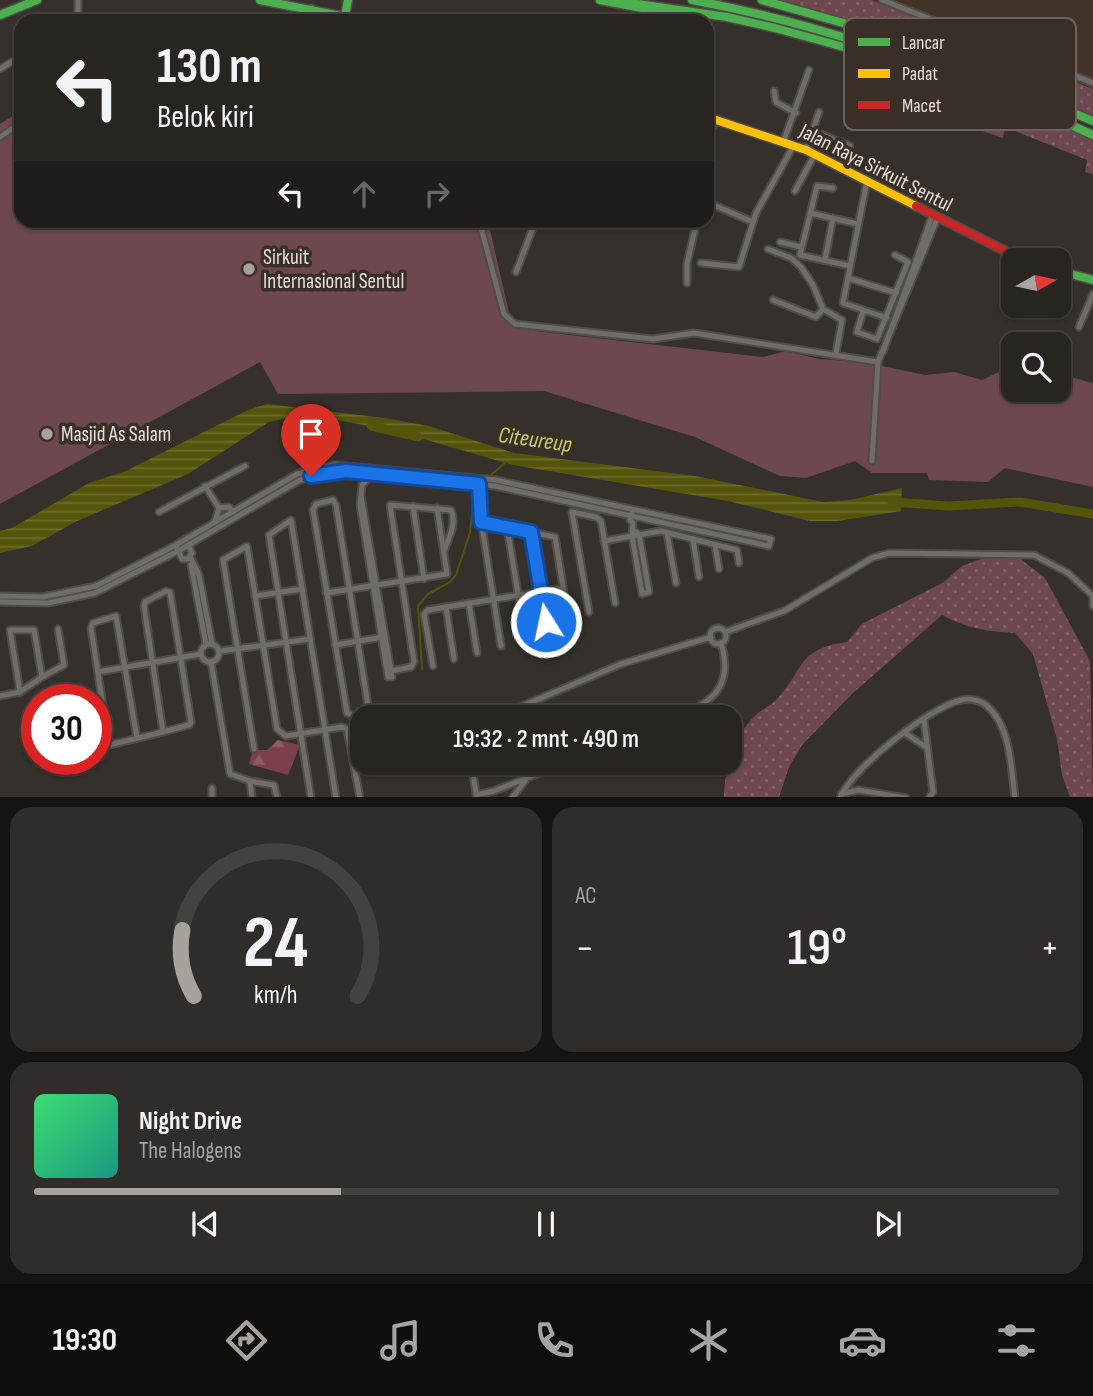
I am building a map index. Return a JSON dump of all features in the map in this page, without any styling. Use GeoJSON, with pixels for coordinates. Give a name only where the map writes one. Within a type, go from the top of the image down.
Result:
{"type":"FeatureCollection","features":[{"type":"Feature","properties":{"kind":"main road"},"geometry":{"type":"LineString","coordinates":[[0,15],[37,0]]}},
{"type":"Feature","properties":{"kind":"main road"},"geometry":{"type":"LineString","coordinates":[[260,0],[331,14]]}},
{"type":"Feature","properties":{"kind":"main road"},"geometry":{"type":"LineString","coordinates":[[297,0],[311,8]]}},
{"type":"Feature","properties":{"kind":"main road"},"geometry":{"type":"LineString","coordinates":[[600,0],[675,14]]}},
{"type":"Feature","properties":{"kind":"main road"},"geometry":{"type":"LineString","coordinates":[[610,0],[706,14]]}},
{"type":"Feature","properties":{"kind":"main road"},"geometry":{"type":"LineString","coordinates":[[692,0],[844,34]]}},
{"type":"Feature","properties":{"kind":"main road"},"geometry":{"type":"LineString","coordinates":[[762,0],[844,20]]}},
{"type":"Feature","properties":{"kind":"main road"},"geometry":{"type":"LineString","coordinates":[[714,16],[775,28],[844,47]]}},
{"type":"Feature","properties":{"kind":"main road"},"geometry":{"type":"LineString","coordinates":[[714,19],[775,28]]}},
{"type":"Feature","properties":{"kind":"main road"},"geometry":{"type":"LineString","coordinates":[[1076,114],[1093,121]]}},
{"type":"Feature","properties":{"kind":"main road","name":"Jalan Raya Sirkuit Sentul"},"geometry":{"type":"LineString","coordinates":[[714,119],[806,150],[1001,249]]}},
{"type":"Feature","properties":{"kind":"main road"},"geometry":{"type":"LineString","coordinates":[[1076,128],[1093,135]]}},
{"type":"Feature","properties":{"kind":"main road"},"geometry":{"type":"LineString","coordinates":[[1071,274],[1093,280]]}},
{"type":"Feature","properties":{"kind":"street"},"geometry":{"type":"LineString","coordinates":[[882,0],[928,18]]}},
{"type":"Feature","properties":{"kind":"street"},"geometry":{"type":"LineString","coordinates":[[310,14],[311,8]]}},
{"type":"Feature","properties":{"kind":"street"},"geometry":{"type":"LineString","coordinates":[[784,141],[809,70]]}},
{"type":"Feature","properties":{"kind":"street"},"geometry":{"type":"LineString","coordinates":[[1076,76],[1093,83]]}},
{"type":"Feature","properties":{"kind":"street"},"geometry":{"type":"LineString","coordinates":[[774,91],[776,102],[796,113]]}},
{"type":"Feature","properties":{"kind":"street"},"geometry":{"type":"LineString","coordinates":[[806,150],[819,112]]}},
{"type":"Feature","properties":{"kind":"street"},"geometry":{"type":"LineString","coordinates":[[813,131],[850,146]]}},
{"type":"Feature","properties":{"kind":"street"},"geometry":{"type":"LineString","coordinates":[[701,263],[739,267],[753,222],[794,145]]}},
{"type":"Feature","properties":{"kind":"street"},"geometry":{"type":"LineString","coordinates":[[795,191],[815,155]]}},
{"type":"Feature","properties":{"kind":"street"},"geometry":{"type":"LineString","coordinates":[[867,181],[843,303],[887,318]]}},
{"type":"Feature","properties":{"kind":"street"},"geometry":{"type":"LineString","coordinates":[[833,188],[817,186],[801,247],[801,257],[850,265]]}},
{"type":"Feature","properties":{"kind":"street"},"geometry":{"type":"LineString","coordinates":[[714,205],[753,222]]}},
{"type":"Feature","properties":{"kind":"street"},"geometry":{"type":"LineString","coordinates":[[810,213],[859,224]]}},
{"type":"Feature","properties":{"kind":"street"},"geometry":{"type":"LineString","coordinates":[[872,461],[878,362],[935,217]]}},
{"type":"Feature","properties":{"kind":"street"},"geometry":{"type":"LineString","coordinates":[[825,260],[833,218]]}},
{"type":"Feature","properties":{"kind":"street"},"geometry":{"type":"LineString","coordinates":[[481,228],[504,314],[515,324],[653,340],[694,333],[836,353],[878,362]]}},
{"type":"Feature","properties":{"kind":"street"},"geometry":{"type":"LineString","coordinates":[[516,272],[533,228]]}},
{"type":"Feature","properties":{"kind":"street"},"geometry":{"type":"LineString","coordinates":[[687,283],[687,264],[695,228]]}},
{"type":"Feature","properties":{"kind":"street"},"geometry":{"type":"LineString","coordinates":[[780,242],[801,247]]}},
{"type":"Feature","properties":{"kind":"street"},"geometry":{"type":"LineString","coordinates":[[768,249],[790,258],[801,267],[823,309],[842,320],[836,353]]}},
{"type":"Feature","properties":{"kind":"street"},"geometry":{"type":"LineString","coordinates":[[863,311],[857,332],[875,340],[879,338],[908,262],[895,255]]}},
{"type":"Feature","properties":{"kind":"street"},"geometry":{"type":"LineString","coordinates":[[848,278],[896,293]]}},
{"type":"Feature","properties":{"kind":"street"},"geometry":{"type":"LineString","coordinates":[[1079,327],[1093,294]]}},
{"type":"Feature","properties":{"kind":"street"},"geometry":{"type":"LineString","coordinates":[[773,300],[815,317],[823,309]]}},
{"type":"Feature","properties":{"kind":"street"},"geometry":{"type":"LineString","coordinates":[[187,542],[215,522],[309,470],[335,465],[359,469]]}},
{"type":"Feature","properties":{"kind":"street"},"geometry":{"type":"LineString","coordinates":[[159,512],[245,466]]}},
{"type":"Feature","properties":{"kind":"street"},"geometry":{"type":"LineString","coordinates":[[359,469],[358,480],[362,485]]}},
{"type":"Feature","properties":{"kind":"street"},"geometry":{"type":"LineString","coordinates":[[0,602],[38,604],[78,598],[114,584],[300,480],[323,473],[359,469],[488,482],[632,512],[639,514],[769,546],[771,539],[639,514]]}},
{"type":"Feature","properties":{"kind":"street"},"geometry":{"type":"LineString","coordinates":[[368,469],[366,481],[362,485],[360,505],[391,671],[411,667],[414,662],[389,507],[393,504],[451,510],[454,516],[444,551]]}},
{"type":"Feature","properties":{"kind":"street"},"geometry":{"type":"LineString","coordinates":[[480,481],[481,522],[501,646]]}},
{"type":"Feature","properties":{"kind":"street"},"geometry":{"type":"LineString","coordinates":[[481,498],[486,494],[488,482]]}},
{"type":"Feature","properties":{"kind":"street"},"geometry":{"type":"LineString","coordinates":[[205,486],[219,508],[215,522]]}},
{"type":"Feature","properties":{"kind":"street"},"geometry":{"type":"LineString","coordinates":[[333,500],[369,712],[357,717],[347,713],[326,593],[313,510],[316,504],[333,500]]}},
{"type":"Feature","properties":{"kind":"street"},"geometry":{"type":"LineString","coordinates":[[413,506],[424,579]]}},
{"type":"Feature","properties":{"kind":"street"},"geometry":{"type":"LineString","coordinates":[[219,508],[229,508],[233,512]]}},
{"type":"Feature","properties":{"kind":"street"},"geometry":{"type":"LineString","coordinates":[[326,593],[447,574],[437,508]]}},
{"type":"Feature","properties":{"kind":"street"},"geometry":{"type":"LineString","coordinates":[[589,612],[572,512],[600,518],[615,603]]}},
{"type":"Feature","properties":{"kind":"street"},"geometry":{"type":"LineString","coordinates":[[632,512],[630,520],[633,523],[649,592],[642,594],[635,534]]}},
{"type":"Feature","properties":{"kind":"street"},"geometry":{"type":"LineString","coordinates":[[633,523],[639,514]]}},
{"type":"Feature","properties":{"kind":"street"},"geometry":{"type":"LineString","coordinates":[[311,797],[269,535],[291,520],[336,797]]}},
{"type":"Feature","properties":{"kind":"street"},"geometry":{"type":"LineString","coordinates":[[481,522],[507,527],[531,532],[555,537],[568,618],[546,622],[531,532]]}},
{"type":"Feature","properties":{"kind":"street"},"geometry":{"type":"LineString","coordinates":[[507,527],[524,635]]}},
{"type":"Feature","properties":{"kind":"street"},"geometry":{"type":"LineString","coordinates":[[667,533],[676,583]]}},
{"type":"Feature","properties":{"kind":"street"},"geometry":{"type":"LineString","coordinates":[[604,541],[635,534],[667,533],[737,550],[739,563]]}},
{"type":"Feature","properties":{"kind":"street"},"geometry":{"type":"LineString","coordinates":[[693,539],[699,577]]}},
{"type":"Feature","properties":{"kind":"street"},"geometry":{"type":"LineString","coordinates":[[187,542],[197,575],[209,644],[219,651],[310,639]]}},
{"type":"Feature","properties":{"kind":"street"},"geometry":{"type":"LineString","coordinates":[[254,749],[223,560],[247,545],[277,729],[286,736],[324,729],[347,729],[350,742]]}},
{"type":"Feature","properties":{"kind":"street"},"geometry":{"type":"LineString","coordinates":[[715,545],[719,569]]}},
{"type":"Feature","properties":{"kind":"street"},"geometry":{"type":"LineString","coordinates":[[177,548],[182,559],[190,558]]}},
{"type":"Feature","properties":{"kind":"street"},"geometry":{"type":"LineString","coordinates":[[0,596],[43,597],[88,588],[177,548]]}},
{"type":"Feature","properties":{"kind":"street"},"geometry":{"type":"LineString","coordinates":[[525,705],[621,664],[710,637],[714,629],[724,632],[784,611],[872,558],[889,553],[1034,555],[1068,573],[1093,597],[1093,606]]}},
{"type":"Feature","properties":{"kind":"street"},"geometry":{"type":"LineString","coordinates":[[433,666],[424,614],[428,610],[563,588]]}},
{"type":"Feature","properties":{"kind":"street"},"geometry":{"type":"LineString","coordinates":[[255,596],[302,589]]}},
{"type":"Feature","properties":{"kind":"street"},"geometry":{"type":"LineString","coordinates":[[112,744],[163,732],[188,725],[191,722],[170,592],[166,591],[145,602],[144,606],[163,732]]}},
{"type":"Feature","properties":{"kind":"street"},"geometry":{"type":"LineString","coordinates":[[469,603],[477,653]]}},
{"type":"Feature","properties":{"kind":"street"},"geometry":{"type":"LineString","coordinates":[[446,607],[454,659]]}},
{"type":"Feature","properties":{"kind":"street"},"geometry":{"type":"LineString","coordinates":[[100,684],[91,628],[93,624],[116,616],[137,738]]}},
{"type":"Feature","properties":{"kind":"street"},"geometry":{"type":"LineString","coordinates":[[0,696],[20,692],[64,665],[58,629]]}},
{"type":"Feature","properties":{"kind":"street"},"geometry":{"type":"LineString","coordinates":[[20,692],[10,630],[34,630],[42,677]]}},
{"type":"Feature","properties":{"kind":"street"},"geometry":{"type":"LineString","coordinates":[[721,643],[726,637],[724,632]]}},
{"type":"Feature","properties":{"kind":"street"},"geometry":{"type":"LineString","coordinates":[[335,645],[384,637]]}},
{"type":"Feature","properties":{"kind":"street"},"geometry":{"type":"LineString","coordinates":[[710,637],[715,643],[721,643]]}},
{"type":"Feature","properties":{"kind":"street"},"geometry":{"type":"LineString","coordinates":[[702,705],[718,691],[727,667],[721,643]]}},
{"type":"Feature","properties":{"kind":"street"},"geometry":{"type":"LineString","coordinates":[[98,672],[201,654],[209,644]]}},
{"type":"Feature","properties":{"kind":"street"},"geometry":{"type":"LineString","coordinates":[[211,662],[219,657],[219,651]]}},
{"type":"Feature","properties":{"kind":"street"},"geometry":{"type":"LineString","coordinates":[[201,654],[211,662]]}},
{"type":"Feature","properties":{"kind":"street"},"geometry":{"type":"LineString","coordinates":[[211,662],[227,768],[235,778],[274,785],[277,797]]}},
{"type":"Feature","properties":{"kind":"street"},"geometry":{"type":"LineString","coordinates":[[841,796],[853,777],[905,733],[961,700],[972,700],[986,705],[996,717],[1004,736],[1015,797]]}},
{"type":"Feature","properties":{"kind":"street"},"geometry":{"type":"LineString","coordinates":[[924,720],[933,796]]}},
{"type":"Feature","properties":{"kind":"street"},"geometry":{"type":"LineString","coordinates":[[905,733],[926,747]]}},
{"type":"Feature","properties":{"kind":"street"},"geometry":{"type":"LineString","coordinates":[[356,775],[360,797]]}},
{"type":"Feature","properties":{"kind":"street"},"geometry":{"type":"LineString","coordinates":[[473,775],[476,796],[536,775]]}},
{"type":"Feature","properties":{"kind":"street"},"geometry":{"type":"LineString","coordinates":[[853,777],[859,790]]}},
{"type":"Feature","properties":{"kind":"street"},"geometry":{"type":"LineString","coordinates":[[512,797],[526,779]]}},
{"type":"Feature","properties":{"kind":"street"},"geometry":{"type":"LineString","coordinates":[[250,782],[252,797]]}},
{"type":"Feature","properties":{"kind":"street"},"geometry":{"type":"LineString","coordinates":[[212,788],[212,797]]}},
{"type":"Feature","properties":{"kind":"street"},"geometry":{"type":"LineString","coordinates":[[841,796],[859,790],[905,797]]}},
{"type":"Feature","properties":{"kind":"shaded area"},"geometry":{"type":"Polygon","coordinates":[[[762,0],[871,0],[916,18],[844,18],[844,25],[762,0]]]}},
{"type":"Feature","properties":{"kind":"shaded area"},"geometry":{"type":"Polygon","coordinates":[[[871,0],[1093,0],[1093,89],[1076,82],[1076,18],[915,18],[871,0]]]}},
{"type":"Feature","properties":{"kind":"shaded area"},"geometry":{"type":"Polygon","coordinates":[[[1076,82],[1093,89],[1093,121],[1076,113],[1076,82]]]}},
{"type":"Feature","properties":{"kind":"shaded area","name":"Sirkuit Internasional Sentul"},"geometry":{"type":"Polygon","coordinates":[[[14,115],[14,228],[490,228],[510,317],[535,331],[763,357],[786,351],[819,359],[868,363],[925,375],[954,372],[982,380],[1001,371],[1001,402],[1071,402],[1071,377],[1093,383],[1093,487],[1005,468],[988,482],[929,480],[927,473],[872,473],[855,461],[806,478],[780,476],[695,437],[544,391],[278,394],[260,362],[0,504],[0,124],[14,115]]]}},
{"type":"Feature","properties":{"kind":"shaded area"},"geometry":{"type":"Polygon","coordinates":[[[1076,129],[1093,135],[1093,174],[1085,172],[1087,160],[1012,130],[1076,129]]]}},
{"type":"Feature","properties":{"kind":"shaded area"},"geometry":{"type":"Polygon","coordinates":[[[979,130],[1004,130],[1003,138],[979,130]]]}},
{"type":"Feature","properties":{"kind":"shaded area"},"geometry":{"type":"Polygon","coordinates":[[[267,404],[384,418],[429,426],[514,453],[695,476],[823,502],[850,500],[902,488],[901,511],[838,521],[810,521],[728,501],[513,465],[396,431],[337,420],[291,417],[269,422],[188,474],[77,521],[32,546],[0,553],[0,531],[12,528],[89,483],[126,471],[248,410],[267,404]]]}},
{"type":"Feature","properties":{"kind":"shaded area"},"geometry":{"type":"Polygon","coordinates":[[[989,556],[1018,557],[1045,578],[1090,661],[1093,797],[1070,797],[1062,775],[1057,739],[1033,654],[1015,633],[977,628],[942,615],[852,694],[802,745],[789,767],[779,797],[724,797],[726,775],[742,775],[742,731],[785,690],[809,656],[830,645],[847,642],[862,624],[944,582],[962,566],[989,556]]]}},
{"type":"Feature","properties":{"kind":"green space"},"geometry":{"type":"Polygon","coordinates":[[[278,740],[300,745],[288,775],[249,764],[253,750],[267,750],[278,740]]]}},
{"type":"Feature","properties":{"kind":"waterway","name":"Citeureup"},"geometry":{"type":"LineString","coordinates":[[371,426],[418,437]]}},
{"type":"Feature","properties":{"kind":"waterway"},"geometry":{"type":"LineString","coordinates":[[492,474],[505,463]]}},
{"type":"Feature","properties":{"kind":"waterway"},"geometry":{"type":"LineString","coordinates":[[422,669],[418,606],[428,594],[450,582],[456,575],[470,533],[474,493]]}},
{"type":"Feature","properties":{"kind":"waterway","name":"Citeureup"},"geometry":{"type":"LineString","coordinates":[[892,502],[949,506],[1020,502],[1093,514]]}},
{"type":"Feature","properties":{"kind":"traffic: fast"},"geometry":{"type":"LineString","coordinates":[[0,15],[37,0]]}},
{"type":"Feature","properties":{"kind":"traffic: fast"},"geometry":{"type":"LineString","coordinates":[[260,0],[331,14]]}},
{"type":"Feature","properties":{"kind":"traffic: fast"},"geometry":{"type":"LineString","coordinates":[[345,14],[348,0]]}},
{"type":"Feature","properties":{"kind":"traffic: fast"},"geometry":{"type":"LineString","coordinates":[[600,0],[674,14]]}},
{"type":"Feature","properties":{"kind":"traffic: fast"},"geometry":{"type":"LineString","coordinates":[[610,0],[706,14]]}},
{"type":"Feature","properties":{"kind":"traffic: fast"},"geometry":{"type":"LineString","coordinates":[[692,0],[780,19],[844,38]]}},
{"type":"Feature","properties":{"kind":"traffic: fast"},"geometry":{"type":"LineString","coordinates":[[762,0],[844,23]]}},
{"type":"Feature","properties":{"kind":"traffic: fast"},"geometry":{"type":"LineString","coordinates":[[714,15],[844,47]]}},
{"type":"Feature","properties":{"kind":"traffic: fast"},"geometry":{"type":"LineString","coordinates":[[1076,114],[1093,121]]}},
{"type":"Feature","properties":{"kind":"traffic: fast"},"geometry":{"type":"LineString","coordinates":[[1076,127],[1093,135]]}},
{"type":"Feature","properties":{"kind":"traffic: fast"},"geometry":{"type":"LineString","coordinates":[[1071,274],[1093,280]]}},
{"type":"Feature","properties":{"kind":"traffic: slow"},"geometry":{"type":"LineString","coordinates":[[714,119],[806,150],[916,206]]}},
{"type":"Feature","properties":{"kind":"traffic: jam"},"geometry":{"type":"LineString","coordinates":[[916,206],[1001,249]]}},
{"type":"Feature","properties":{"kind":"place","name":"Sirkuit Internasional Sentul"},"geometry":{"type":"Point","coordinates":[249,269]}},
{"type":"Feature","properties":{"kind":"place","name":"Masjid As Salam"},"geometry":{"type":"Point","coordinates":[47,434]}},
{"type":"Feature","properties":{"kind":"route"},"geometry":{"type":"LineString","coordinates":[[311,476],[346,471],[479,484],[481,522],[531,532],[546,622]]}}]}
